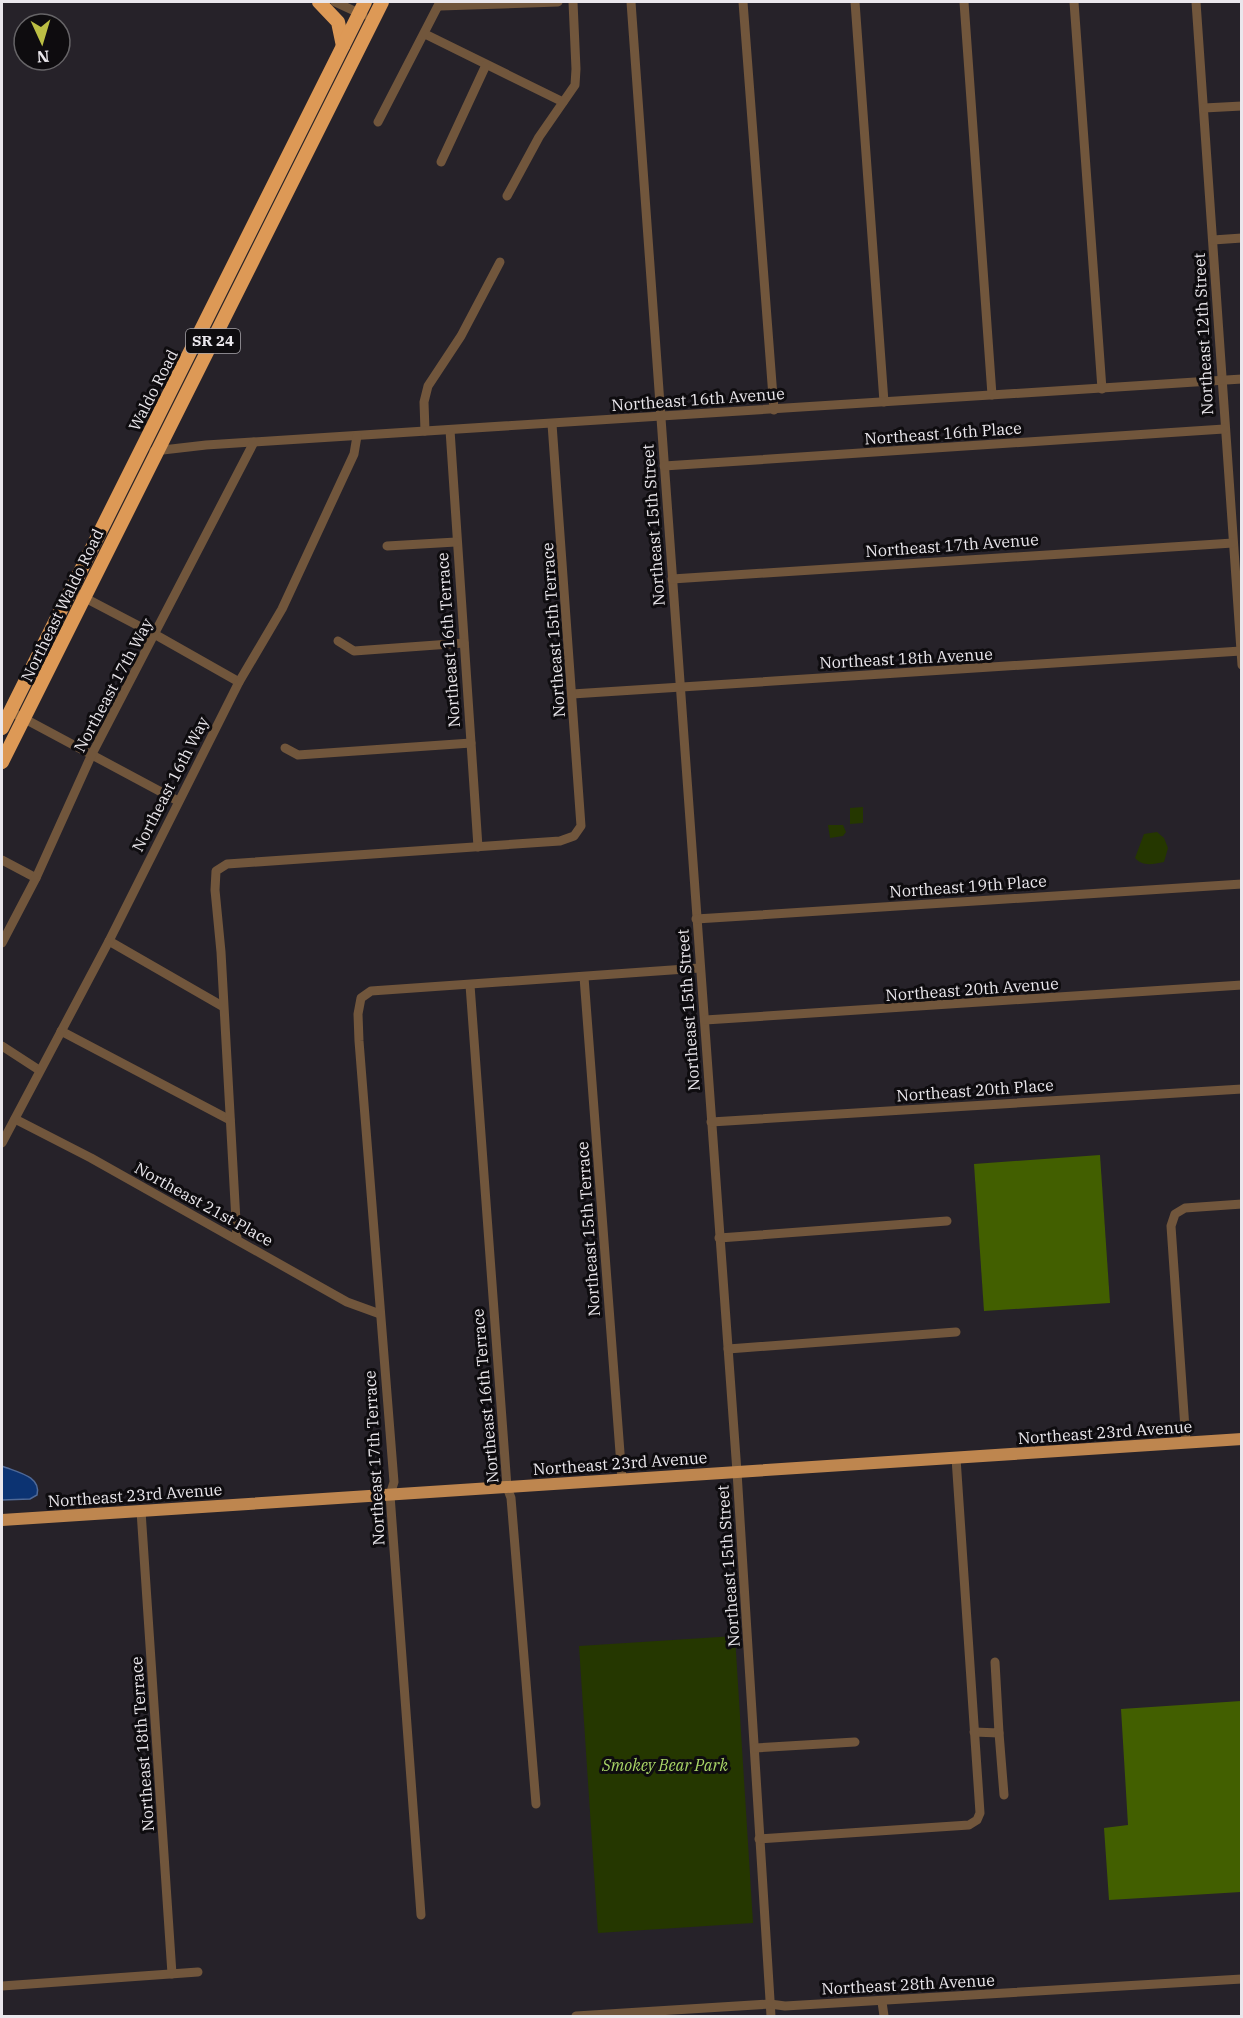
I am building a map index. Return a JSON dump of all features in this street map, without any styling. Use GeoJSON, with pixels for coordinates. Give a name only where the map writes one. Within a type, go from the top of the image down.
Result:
{"type":"FeatureCollection","features":[{"type":"Feature","properties":{"kind":"highway"},"geometry":{"type":"LineString","coordinates":[[319,2],[338,22],[343,46]]}},
{"type":"Feature","properties":{"kind":"highway","name":"Waldo Road"},"geometry":{"type":"LineString","coordinates":[[2,728],[363,5]]}},
{"type":"Feature","properties":{"kind":"highway","name":"Waldo Road"},"geometry":{"type":"LineString","coordinates":[[118,528],[378,10]]}},
{"type":"Feature","properties":{"kind":"highway","name":"Northeast Waldo Road"},"geometry":{"type":"LineString","coordinates":[[2,762],[118,528]]}},
{"type":"Feature","properties":{"kind":"main road","name":"Northeast 23rd Avenue"},"geometry":{"type":"LineString","coordinates":[[2,1520],[1242,1439]]}},
{"type":"Feature","properties":{"kind":"street"},"geometry":{"type":"LineString","coordinates":[[335,2],[363,5],[378,10]]}},
{"type":"Feature","properties":{"kind":"street"},"geometry":{"type":"LineString","coordinates":[[378,122],[440,4],[558,2]]}},
{"type":"Feature","properties":{"kind":"street"},"geometry":{"type":"LineString","coordinates":[[507,196],[539,137],[575,85],[573,2]]}},
{"type":"Feature","properties":{"kind":"street","name":"Northeast 15th Street"},"geometry":{"type":"LineString","coordinates":[[631,2],[737,1472],[771,2016]]}},
{"type":"Feature","properties":{"kind":"street"},"geometry":{"type":"LineString","coordinates":[[743,2],[774,410]]}},
{"type":"Feature","properties":{"kind":"street"},"geometry":{"type":"LineString","coordinates":[[855,2],[884,402]]}},
{"type":"Feature","properties":{"kind":"street"},"geometry":{"type":"LineString","coordinates":[[964,2],[992,395]]}},
{"type":"Feature","properties":{"kind":"street"},"geometry":{"type":"LineString","coordinates":[[1074,2],[1102,389]]}},
{"type":"Feature","properties":{"kind":"street","name":"Northeast 12th Street"},"geometry":{"type":"LineString","coordinates":[[1196,2],[1242,665]]}},
{"type":"Feature","properties":{"kind":"street"},"geometry":{"type":"LineString","coordinates":[[425,34],[563,102]]}},
{"type":"Feature","properties":{"kind":"street"},"geometry":{"type":"LineString","coordinates":[[441,162],[486,65]]}},
{"type":"Feature","properties":{"kind":"street"},"geometry":{"type":"LineString","coordinates":[[1204,108],[1242,106]]}},
{"type":"Feature","properties":{"kind":"street"},"geometry":{"type":"LineString","coordinates":[[1213,240],[1242,238]]}},
{"type":"Feature","properties":{"kind":"street"},"geometry":{"type":"LineString","coordinates":[[425,432],[424,402],[428,386],[461,336],[500,262]]}},
{"type":"Feature","properties":{"kind":"street","name":"Northeast 16th Avenue"},"geometry":{"type":"LineString","coordinates":[[157,450],[1242,379]]}},
{"type":"Feature","properties":{"kind":"street","name":"Northeast 15th Terrace"},"geometry":{"type":"LineString","coordinates":[[478,847],[560,841],[576,833],[580,826],[581,812],[552,424]]}},
{"type":"Feature","properties":{"kind":"street","name":"Northeast 16th Place"},"geometry":{"type":"LineString","coordinates":[[664,466],[1224,429]]}},
{"type":"Feature","properties":{"kind":"street","name":"Northeast 16th Terrace"},"geometry":{"type":"LineString","coordinates":[[450,430],[478,847]]}},
{"type":"Feature","properties":{"kind":"street","name":"Northeast 16th Way"},"geometry":{"type":"LineString","coordinates":[[2,1143],[109,941],[239,682],[282,609],[354,454],[357,436]]}},
{"type":"Feature","properties":{"kind":"street","name":"Northeast 17th Way"},"geometry":{"type":"LineString","coordinates":[[2,943],[36,878],[92,754],[156,635],[254,442]]}},
{"type":"Feature","properties":{"kind":"street"},"geometry":{"type":"LineString","coordinates":[[141,451],[157,450]]}},
{"type":"Feature","properties":{"kind":"street"},"geometry":{"type":"LineString","coordinates":[[387,546],[456,542]]}},
{"type":"Feature","properties":{"kind":"street","name":"Northeast 17th Avenue"},"geometry":{"type":"LineString","coordinates":[[672,579],[1233,543]]}},
{"type":"Feature","properties":{"kind":"street"},"geometry":{"type":"LineString","coordinates":[[70,590],[239,682]]}},
{"type":"Feature","properties":{"kind":"street"},"geometry":{"type":"LineString","coordinates":[[338,641],[354,651],[464,643]]}},
{"type":"Feature","properties":{"kind":"street","name":"Northeast 18th Avenue"},"geometry":{"type":"LineString","coordinates":[[572,694],[1240,651]]}},
{"type":"Feature","properties":{"kind":"street"},"geometry":{"type":"LineString","coordinates":[[10,711],[178,801]]}},
{"type":"Feature","properties":{"kind":"street"},"geometry":{"type":"LineString","coordinates":[[285,748],[298,755],[471,743]]}},
{"type":"Feature","properties":{"kind":"street"},"geometry":{"type":"LineString","coordinates":[[237,1239],[216,871],[227,864],[478,847]]}},
{"type":"Feature","properties":{"kind":"street"},"geometry":{"type":"LineString","coordinates":[[2,860],[36,878]]}},
{"type":"Feature","properties":{"kind":"street","name":"Northeast 19th Place"},"geometry":{"type":"LineString","coordinates":[[696,918],[1242,884]]}},
{"type":"Feature","properties":{"kind":"street"},"geometry":{"type":"LineString","coordinates":[[109,941],[222,1006]]}},
{"type":"Feature","properties":{"kind":"street"},"geometry":{"type":"LineString","coordinates":[[470,985],[700,968]]}},
{"type":"Feature","properties":{"kind":"street","name":"Northeast 15th Terrace"},"geometry":{"type":"LineString","coordinates":[[584,978],[622,1479]]}},
{"type":"Feature","properties":{"kind":"street","name":"Northeast 16th Terrace"},"geometry":{"type":"LineString","coordinates":[[470,985],[507,1487],[511,1498],[536,1804]]}},
{"type":"Feature","properties":{"kind":"street","name":"Northeast 17th Terrace"},"geometry":{"type":"LineString","coordinates":[[421,1915],[390,1495],[394,1482],[358,1014],[360,1000],[371,991],[470,985]]}},
{"type":"Feature","properties":{"kind":"street","name":"Northeast 20th Avenue"},"geometry":{"type":"LineString","coordinates":[[705,1020],[890,1010],[1242,985]]}},
{"type":"Feature","properties":{"kind":"street"},"geometry":{"type":"LineString","coordinates":[[61,1031],[230,1120]]}},
{"type":"Feature","properties":{"kind":"street"},"geometry":{"type":"LineString","coordinates":[[2,1046],[39,1070]]}},
{"type":"Feature","properties":{"kind":"street","name":"Northeast 20th Place"},"geometry":{"type":"LineString","coordinates":[[711,1122],[1242,1089]]}},
{"type":"Feature","properties":{"kind":"street","name":"Northeast 21st Place"},"geometry":{"type":"LineString","coordinates":[[15,1119],[237,1239],[347,1302],[380,1314]]}},
{"type":"Feature","properties":{"kind":"street"},"geometry":{"type":"LineString","coordinates":[[1185,1443],[1171,1226],[1174,1216],[1185,1208],[1242,1204]]}},
{"type":"Feature","properties":{"kind":"street"},"geometry":{"type":"LineString","coordinates":[[719,1238],[947,1221]]}},
{"type":"Feature","properties":{"kind":"street"},"geometry":{"type":"LineString","coordinates":[[728,1349],[956,1332]]}},
{"type":"Feature","properties":{"kind":"street"},"geometry":{"type":"LineString","coordinates":[[759,1839],[969,1825],[977,1820],[980,1813],[956,1458]]}},
{"type":"Feature","properties":{"kind":"street","name":"Northeast 18th Terrace"},"geometry":{"type":"LineString","coordinates":[[141,1511],[172,1974]]}},
{"type":"Feature","properties":{"kind":"street"},"geometry":{"type":"LineString","coordinates":[[995,1662],[1004,1795]]}},
{"type":"Feature","properties":{"kind":"street"},"geometry":{"type":"LineString","coordinates":[[974,1732],[999,1733]]}},
{"type":"Feature","properties":{"kind":"street"},"geometry":{"type":"LineString","coordinates":[[754,1748],[855,1742]]}},
{"type":"Feature","properties":{"kind":"street"},"geometry":{"type":"LineString","coordinates":[[2,1986],[198,1972]]}},
{"type":"Feature","properties":{"kind":"street"},"geometry":{"type":"LineString","coordinates":[[1241,1979],[1242,1987]]}},
{"type":"Feature","properties":{"kind":"street","name":"Northeast 28th Avenue"},"geometry":{"type":"LineString","coordinates":[[576,2016],[770,2004],[785,2006],[882,2002],[1241,1979]]}},
{"type":"Feature","properties":{"kind":"street"},"geometry":{"type":"LineString","coordinates":[[882,2002],[884,2016]]}},
{"type":"Feature","properties":{"kind":"green space"},"geometry":{"type":"Polygon","coordinates":[[[863,807],[863,823],[850,824],[850,808],[863,807]]]}},
{"type":"Feature","properties":{"kind":"green space"},"geometry":{"type":"Polygon","coordinates":[[[828,825],[843,825],[846,832],[843,836],[830,838],[828,825]]]}},
{"type":"Feature","properties":{"kind":"green space"},"geometry":{"type":"Polygon","coordinates":[[[1157,832],[1164,838],[1168,848],[1164,862],[1141,863],[1135,858],[1144,834],[1157,832]]]}},
{"type":"Feature","properties":{"kind":"green space"},"geometry":{"type":"Polygon","coordinates":[[[1100,1155],[1110,1303],[984,1311],[974,1164],[1100,1155]]]}},
{"type":"Feature","properties":{"kind":"green space","name":"Smokey Bear Park"},"geometry":{"type":"Polygon","coordinates":[[[735,1636],[753,1923],[598,1933],[579,1646],[735,1636]]]}},
{"type":"Feature","properties":{"kind":"green space"},"geometry":{"type":"Polygon","coordinates":[[[1241,1701],[1241,1892],[1109,1900],[1104,1828],[1128,1825],[1121,1709],[1241,1701]]]}},
{"type":"Feature","properties":{"kind":"water"},"geometry":{"type":"Polygon","coordinates":[[[2,1466],[32,1479],[38,1489],[37,1495],[30,1499],[2,1500],[2,1466]]]}}]}
